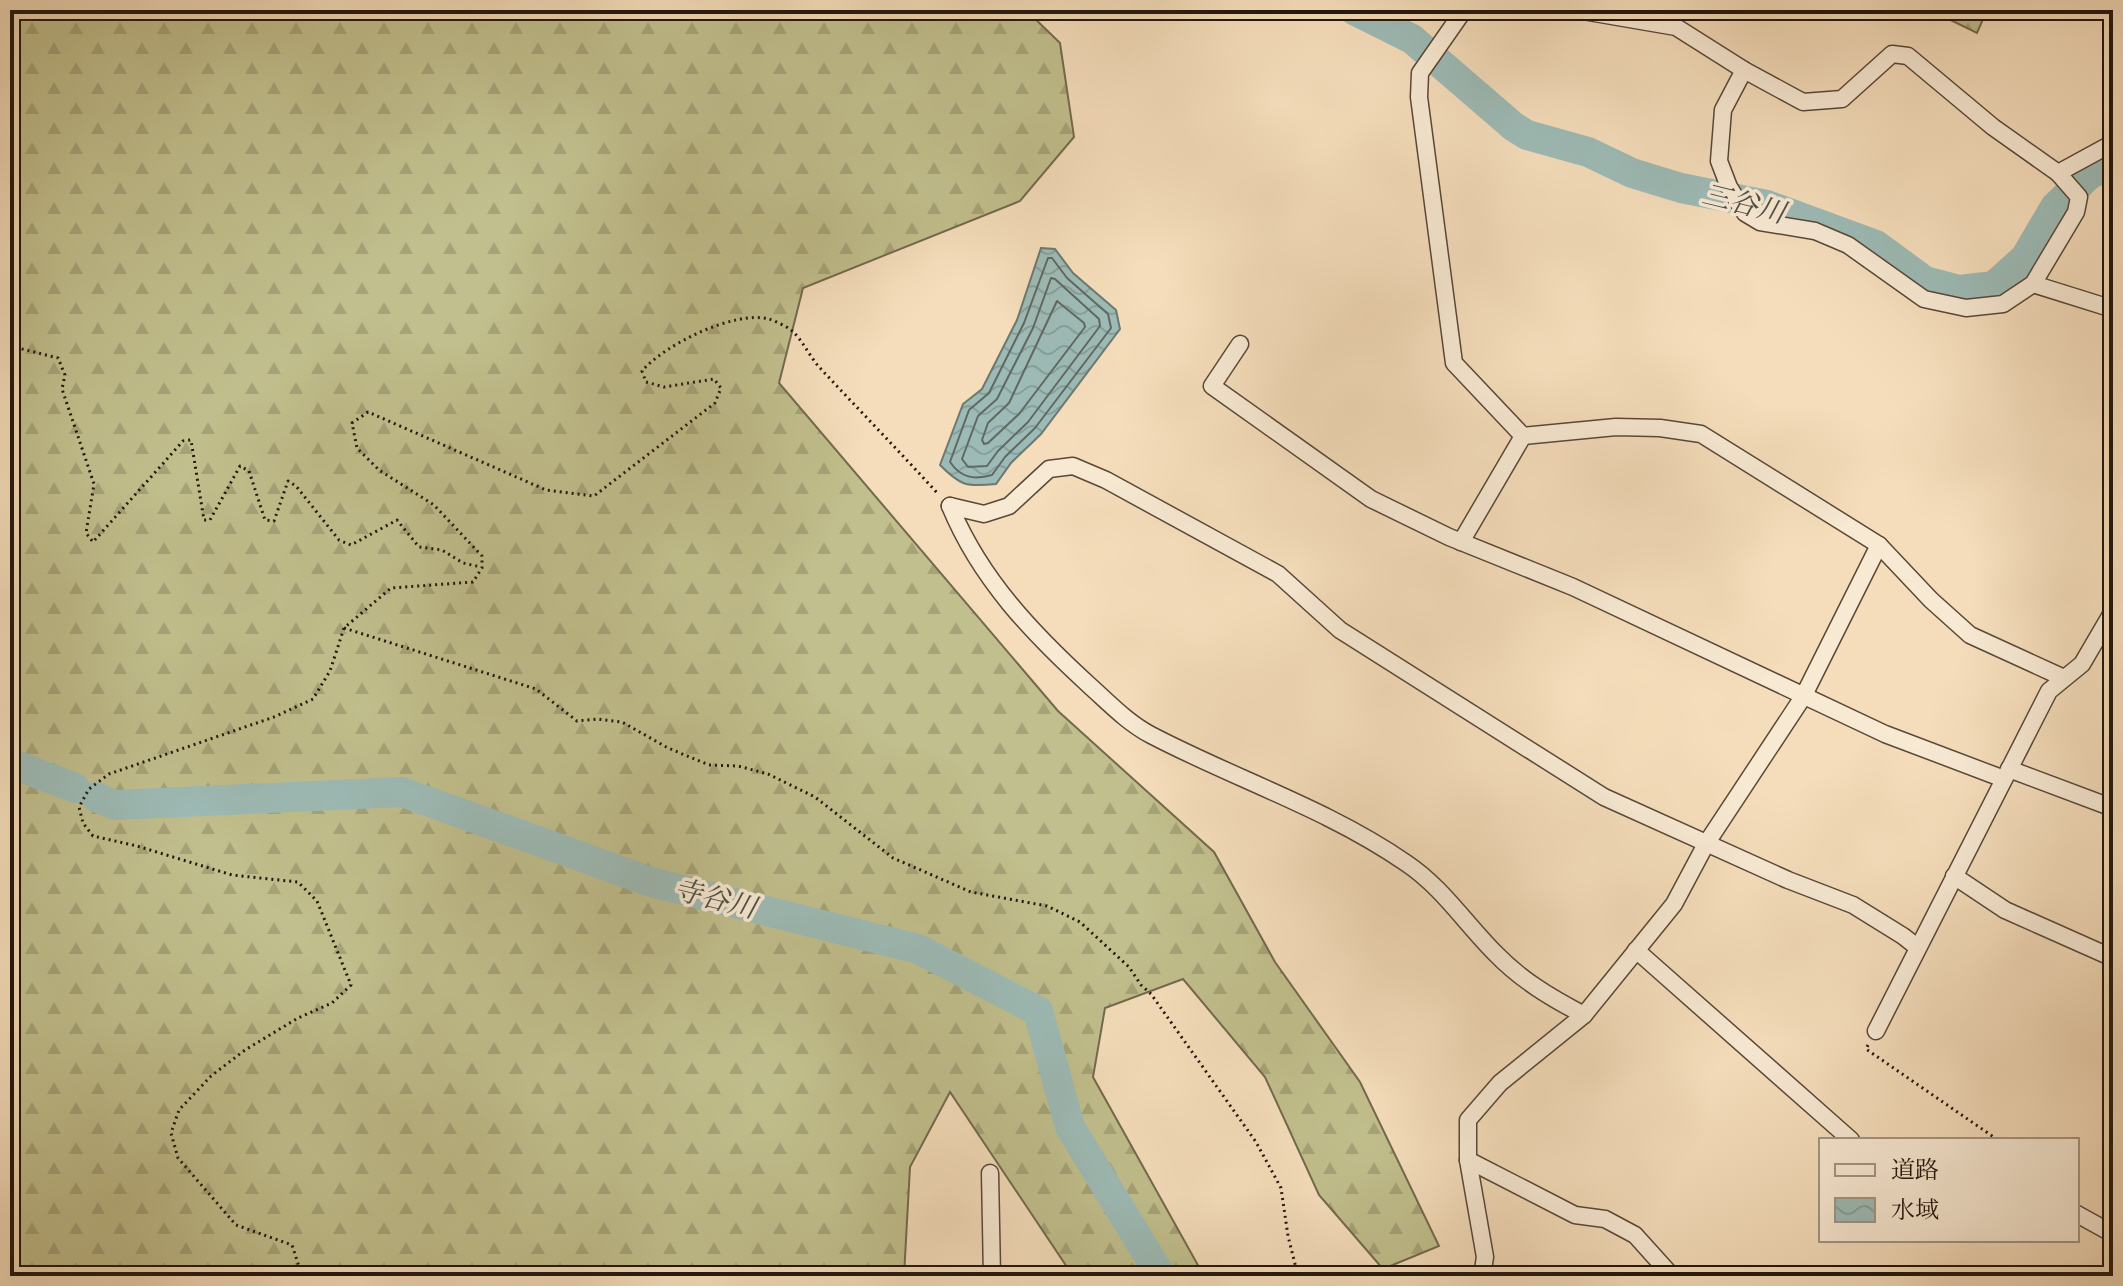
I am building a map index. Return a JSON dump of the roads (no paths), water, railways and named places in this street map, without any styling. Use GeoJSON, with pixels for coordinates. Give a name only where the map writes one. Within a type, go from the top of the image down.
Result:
{"type":"FeatureCollection","features":[{"type":"Feature","properties":{"kind":"street"},"geometry":{"type":"LineString","coordinates":[[1464,10],[1420,73],[1419,97],[1454,363],[1523,436]]}},
{"type":"Feature","properties":{"kind":"street"},"geometry":{"type":"LineString","coordinates":[[1577,10],[1676,27],[1744,70],[1803,102],[1842,99],[1892,54],[1908,56],[1993,127],[2061,177],[2079,197],[2076,212],[2033,284],[2003,304],[1966,308],[1924,299],[1848,245],[1815,231],[1760,222],[1745,213],[1729,187],[1719,161],[1723,110],[1744,70]]}},
{"type":"Feature","properties":{"kind":"street"},"geometry":{"type":"LineString","coordinates":[[2061,177],[2113,143]]}},
{"type":"Feature","properties":{"kind":"street"},"geometry":{"type":"LineString","coordinates":[[2033,284],[2113,309]]}},
{"type":"Feature","properties":{"kind":"street"},"geometry":{"type":"LineString","coordinates":[[1240,344],[1212,386],[1371,499],[1461,542],[1573,587],[1885,734],[2113,808]]}},
{"type":"Feature","properties":{"kind":"street"},"geometry":{"type":"LineString","coordinates":[[1523,436],[1616,427],[1660,428],[1701,434],[1879,545],[1931,600],[1970,635],[2064,678]]}},
{"type":"Feature","properties":{"kind":"street"},"geometry":{"type":"LineString","coordinates":[[1461,542],[1523,436]]}},
{"type":"Feature","properties":{"kind":"street"},"geometry":{"type":"LineString","coordinates":[[1584,1015],[1537,990],[1496,954],[1442,892],[1408,864],[1354,830],[1195,757],[1127,720],[1039,640],[974,557],[950,506],[984,514],[1009,506],[1049,469],[1073,466],[1106,480],[1278,574],[1340,630],[1568,777],[1706,844],[1853,905],[1917,947]]}},
{"type":"Feature","properties":{"kind":"street"},"geometry":{"type":"LineString","coordinates":[[1482,1276],[1485,1257],[1468,1160],[1468,1120],[1500,1083],[1584,1015],[1674,904],[1706,844],[1803,697],[1879,545]]}},
{"type":"Feature","properties":{"kind":"street"},"geometry":{"type":"LineString","coordinates":[[1876,1031],[2049,691],[2082,664],[2113,611]]}},
{"type":"Feature","properties":{"kind":"street"},"geometry":{"type":"LineString","coordinates":[[1954,876],[2005,910],[2113,958]]}},
{"type":"Feature","properties":{"kind":"street"},"geometry":{"type":"LineString","coordinates":[[1636,950],[1849,1138]]}},
{"type":"Feature","properties":{"kind":"street"},"geometry":{"type":"LineString","coordinates":[[1468,1160],[1575,1215],[1605,1219],[1635,1235],[1672,1276]]}},
{"type":"Feature","properties":{"kind":"street"},"geometry":{"type":"LineString","coordinates":[[990,1173],[992,1276]]}},
{"type":"Feature","properties":{"kind":"street"},"geometry":{"type":"LineString","coordinates":[[2079,1215],[2113,1234]]}},
{"type":"Feature","properties":{"kind":"water"},"geometry":{"type":"Polygon","coordinates":[[[1041,248],[1055,249],[1073,273],[1116,310],[1120,329],[1041,434],[1011,463],[996,484],[965,484],[940,465],[963,404],[982,389],[1017,320],[1041,248]]]}},
{"type":"Feature","properties":{"kind":"waterway","name":"三谷川"},"geometry":{"type":"LineString","coordinates":[[1354,10],[1412,39],[1527,135],[1588,152],[1632,173],[1681,188],[1767,205],[1876,245],[1925,281],[1959,290],[1994,286],[2025,258],[2055,207],[2091,173],[2113,167]]}},
{"type":"Feature","properties":{"kind":"waterway","name":"寺谷川"},"geometry":{"type":"LineString","coordinates":[[10,763],[75,788]]}},
{"type":"Feature","properties":{"kind":"waterway","name":"寺谷川"},"geometry":{"type":"LineString","coordinates":[[96,797],[115,805],[402,792],[651,882],[918,949],[1038,1011],[1070,1127],[1161,1276]]}}]}
